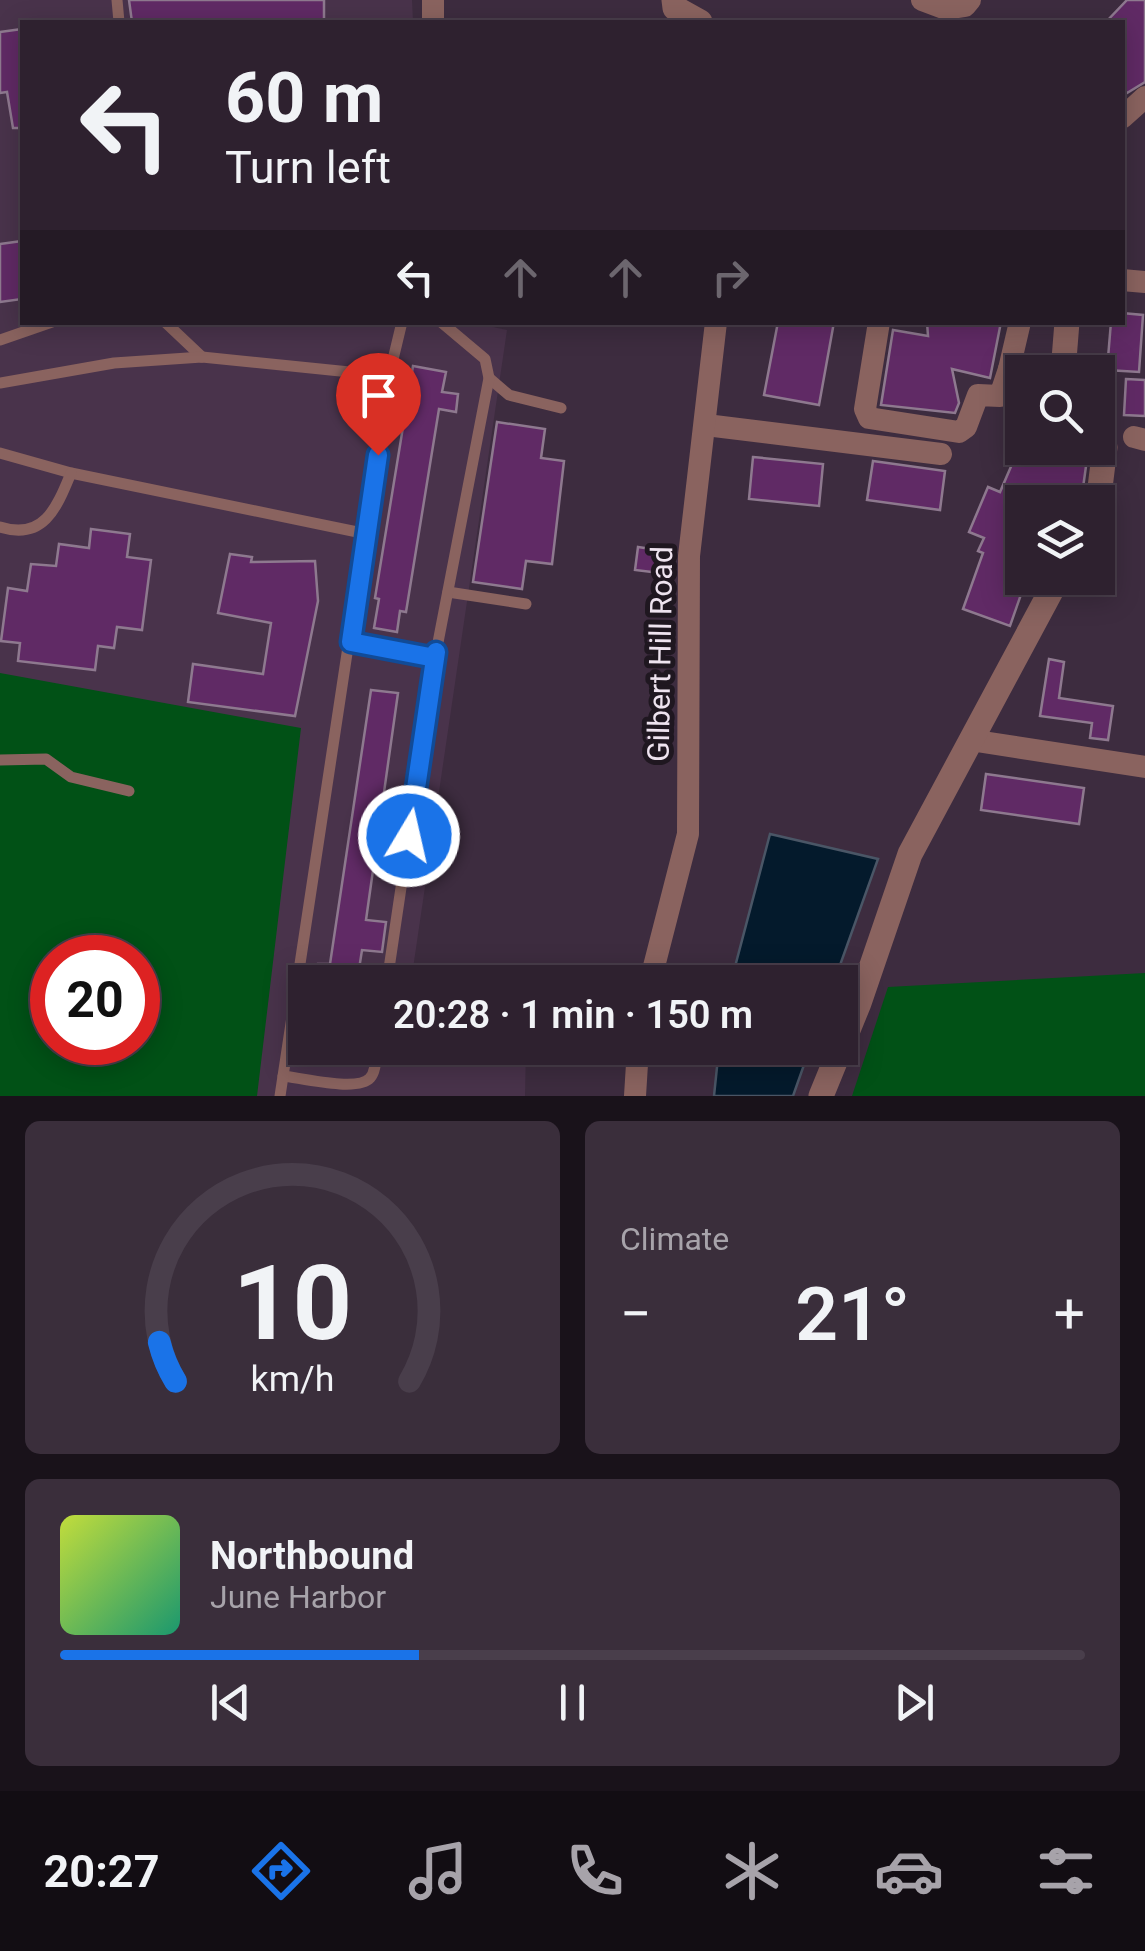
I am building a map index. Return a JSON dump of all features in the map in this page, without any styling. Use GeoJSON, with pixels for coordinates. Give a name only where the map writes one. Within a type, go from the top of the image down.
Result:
{"type":"FeatureCollection","features":[{"type":"Feature","properties":{"kind":"street"},"geometry":{"type":"LineString","coordinates":[[674,0],[675,8],[696,20]]}},
{"type":"Feature","properties":{"kind":"street"},"geometry":{"type":"LineString","coordinates":[[922,0],[946,9],[965,6],[970,0]]}},
{"type":"Feature","properties":{"kind":"street"},"geometry":{"type":"LineString","coordinates":[[1125,115],[1145,97]]}},
{"type":"Feature","properties":{"kind":"street","name":"Gilbert Hill Road"},"geometry":{"type":"LineString","coordinates":[[654,965],[688,834],[689,556],[716,325]]}},
{"type":"Feature","properties":{"kind":"street"},"geometry":{"type":"LineString","coordinates":[[879,325],[865,409],[869,418],[959,432],[966,427],[978,396],[1005,392]]}},
{"type":"Feature","properties":{"kind":"street"},"geometry":{"type":"LineString","coordinates":[[1020,325],[1020,355]]}},
{"type":"Feature","properties":{"kind":"street"},"geometry":{"type":"LineString","coordinates":[[1064,355],[1067,325]]}},
{"type":"Feature","properties":{"kind":"street"},"geometry":{"type":"LineString","coordinates":[[706,425],[941,454]]}},
{"type":"Feature","properties":{"kind":"street"},"geometry":{"type":"LineString","coordinates":[[821,1096],[859,1003],[910,854],[1049,595]]}},
{"type":"Feature","properties":{"kind":"street"},"geometry":{"type":"LineString","coordinates":[[970,740],[1145,767]]}},
{"type":"Feature","properties":{"kind":"street"},"geometry":{"type":"LineString","coordinates":[[635,1096],[637,1065]]}},
{"type":"Feature","properties":{"kind":"lane"},"geometry":{"type":"LineString","coordinates":[[0,340],[43,325]]}},
{"type":"Feature","properties":{"kind":"lane"},"geometry":{"type":"LineString","coordinates":[[168,325],[202,357]]}},
{"type":"Feature","properties":{"kind":"lane"},"geometry":{"type":"LineString","coordinates":[[280,1096],[389,376],[401,325]]}},
{"type":"Feature","properties":{"kind":"lane"},"geometry":{"type":"LineString","coordinates":[[351,642],[435,658],[489,378],[484,359],[444,325]]}},
{"type":"Feature","properties":{"kind":"lane"},"geometry":{"type":"LineString","coordinates":[[0,383],[114,363],[202,357],[389,376]]}},
{"type":"Feature","properties":{"kind":"lane"},"geometry":{"type":"LineString","coordinates":[[489,378],[509,395],[560,408]]}},
{"type":"Feature","properties":{"kind":"lane"},"geometry":{"type":"LineString","coordinates":[[0,452],[71,473],[367,534]]}},
{"type":"Feature","properties":{"kind":"lane"},"geometry":{"type":"LineString","coordinates":[[0,527],[16,532],[45,522],[56,509],[71,473]]}},
{"type":"Feature","properties":{"kind":"lane"},"geometry":{"type":"LineString","coordinates":[[448,592],[526,604]]}},
{"type":"Feature","properties":{"kind":"lane"},"geometry":{"type":"LineString","coordinates":[[390,965],[436,652]]}},
{"type":"Feature","properties":{"kind":"lane"},"geometry":{"type":"LineString","coordinates":[[0,760],[46,759],[71,778],[129,790]]}},
{"type":"Feature","properties":{"kind":"lane"},"geometry":{"type":"LineString","coordinates":[[283,1076],[352,1085],[373,1076],[375,1065]]}},
{"type":"Feature","properties":{"kind":"shaded area"},"geometry":{"type":"Polygon","coordinates":[[[0,0],[412,0],[413,20],[20,20],[20,325],[483,325],[507,330],[414,965],[288,965],[288,1065],[526,1065],[525,1096],[0,1096],[0,0]]]}},
{"type":"Feature","properties":{"kind":"green space"},"geometry":{"type":"Polygon","coordinates":[[[0,673],[301,728],[257,1096],[0,1096],[0,673]]]}},
{"type":"Feature","properties":{"kind":"green space"},"geometry":{"type":"Polygon","coordinates":[[[1145,973],[1145,1096],[852,1096],[888,987],[1145,973]]]}},
{"type":"Feature","properties":{"kind":"water"},"geometry":{"type":"Polygon","coordinates":[[[770,834],[878,859],[840,965],[735,965],[770,834]]]}},
{"type":"Feature","properties":{"kind":"water"},"geometry":{"type":"Polygon","coordinates":[[[717,1065],[804,1065],[793,1096],[714,1096],[717,1065]]]}},
{"type":"Feature","properties":{"kind":"building"},"geometry":{"type":"Polygon","coordinates":[[[129,0],[324,0],[324,20],[132,20],[129,0]]]}},
{"type":"Feature","properties":{"kind":"building"},"geometry":{"type":"Polygon","coordinates":[[[1127,0],[1145,0],[1145,82],[1127,93],[1125,20],[1108,20],[1127,0]]]}},
{"type":"Feature","properties":{"kind":"building"},"geometry":{"type":"Polygon","coordinates":[[[20,29],[20,128],[13,128],[7,92],[0,93],[0,32],[20,29]]]}},
{"type":"Feature","properties":{"kind":"building"},"geometry":{"type":"Polygon","coordinates":[[[20,241],[20,299],[0,302],[0,244],[20,241]]]}},
{"type":"Feature","properties":{"kind":"building"},"geometry":{"type":"Polygon","coordinates":[[[1125,313],[1143,315],[1139,372],[1115,370],[1115,355],[1108,355],[1111,325],[1125,325],[1125,313]]]}},
{"type":"Feature","properties":{"kind":"building"},"geometry":{"type":"Polygon","coordinates":[[[777,325],[833,325],[819,405],[764,395],[777,325]]]}},
{"type":"Feature","properties":{"kind":"building"},"geometry":{"type":"Polygon","coordinates":[[[927,325],[1000,325],[990,378],[952,369],[959,403],[955,413],[881,405],[893,330],[928,336],[927,325]]]}},
{"type":"Feature","properties":{"kind":"building"},"geometry":{"type":"Polygon","coordinates":[[[413,366],[446,372],[442,392],[458,394],[456,412],[439,409],[406,612],[400,611],[397,632],[374,628],[379,599],[375,598],[413,366]]]}},
{"type":"Feature","properties":{"kind":"building"},"geometry":{"type":"Polygon","coordinates":[[[1126,379],[1145,380],[1145,416],[1124,415],[1126,379]]]}},
{"type":"Feature","properties":{"kind":"building"},"geometry":{"type":"Polygon","coordinates":[[[497,422],[545,429],[541,458],[564,461],[552,564],[526,561],[522,589],[473,582],[497,422]]]}},
{"type":"Feature","properties":{"kind":"building"},"geometry":{"type":"Polygon","coordinates":[[[753,457],[823,464],[819,506],[749,499],[753,457]]]}},
{"type":"Feature","properties":{"kind":"building"},"geometry":{"type":"Polygon","coordinates":[[[873,461],[945,471],[940,510],[867,500],[873,461]]]}},
{"type":"Feature","properties":{"kind":"building"},"geometry":{"type":"Polygon","coordinates":[[[1012,465],[1086,465],[1083,485],[1005,485],[1005,595],[1021,595],[1010,626],[963,609],[983,553],[978,551],[984,538],[969,532],[988,487],[1000,492],[1012,465]]]}},
{"type":"Feature","properties":{"kind":"building"},"geometry":{"type":"Polygon","coordinates":[[[91,529],[130,534],[127,557],[151,560],[142,630],[117,627],[114,648],[98,646],[95,670],[18,661],[20,643],[1,641],[8,588],[27,591],[31,564],[56,566],[59,544],[89,548],[91,529]]]}},
{"type":"Feature","properties":{"kind":"building"},"geometry":{"type":"Polygon","coordinates":[[[638,547],[672,552],[669,574],[635,570],[638,547]]]}},
{"type":"Feature","properties":{"kind":"building"},"geometry":{"type":"Polygon","coordinates":[[[230,554],[252,557],[251,562],[315,561],[318,601],[295,716],[188,702],[193,664],[263,674],[271,623],[218,613],[230,554]]]}},
{"type":"Feature","properties":{"kind":"building"},"geometry":{"type":"Polygon","coordinates":[[[1049,659],[1064,662],[1059,698],[1113,706],[1108,740],[1090,738],[1092,723],[1040,716],[1049,659]]]}},
{"type":"Feature","properties":{"kind":"building"},"geometry":{"type":"Polygon","coordinates":[[[371,690],[398,693],[366,920],[386,922],[382,952],[362,950],[360,965],[318,965],[330,964],[371,690]]]}},
{"type":"Feature","properties":{"kind":"building"},"geometry":{"type":"Polygon","coordinates":[[[986,774],[1084,788],[1079,824],[981,810],[986,774]]]}},
{"type":"Feature","properties":{"kind":"route"},"geometry":{"type":"LineString","coordinates":[[378,455],[351,642],[435,658],[436,652],[409,836]]}}]}
